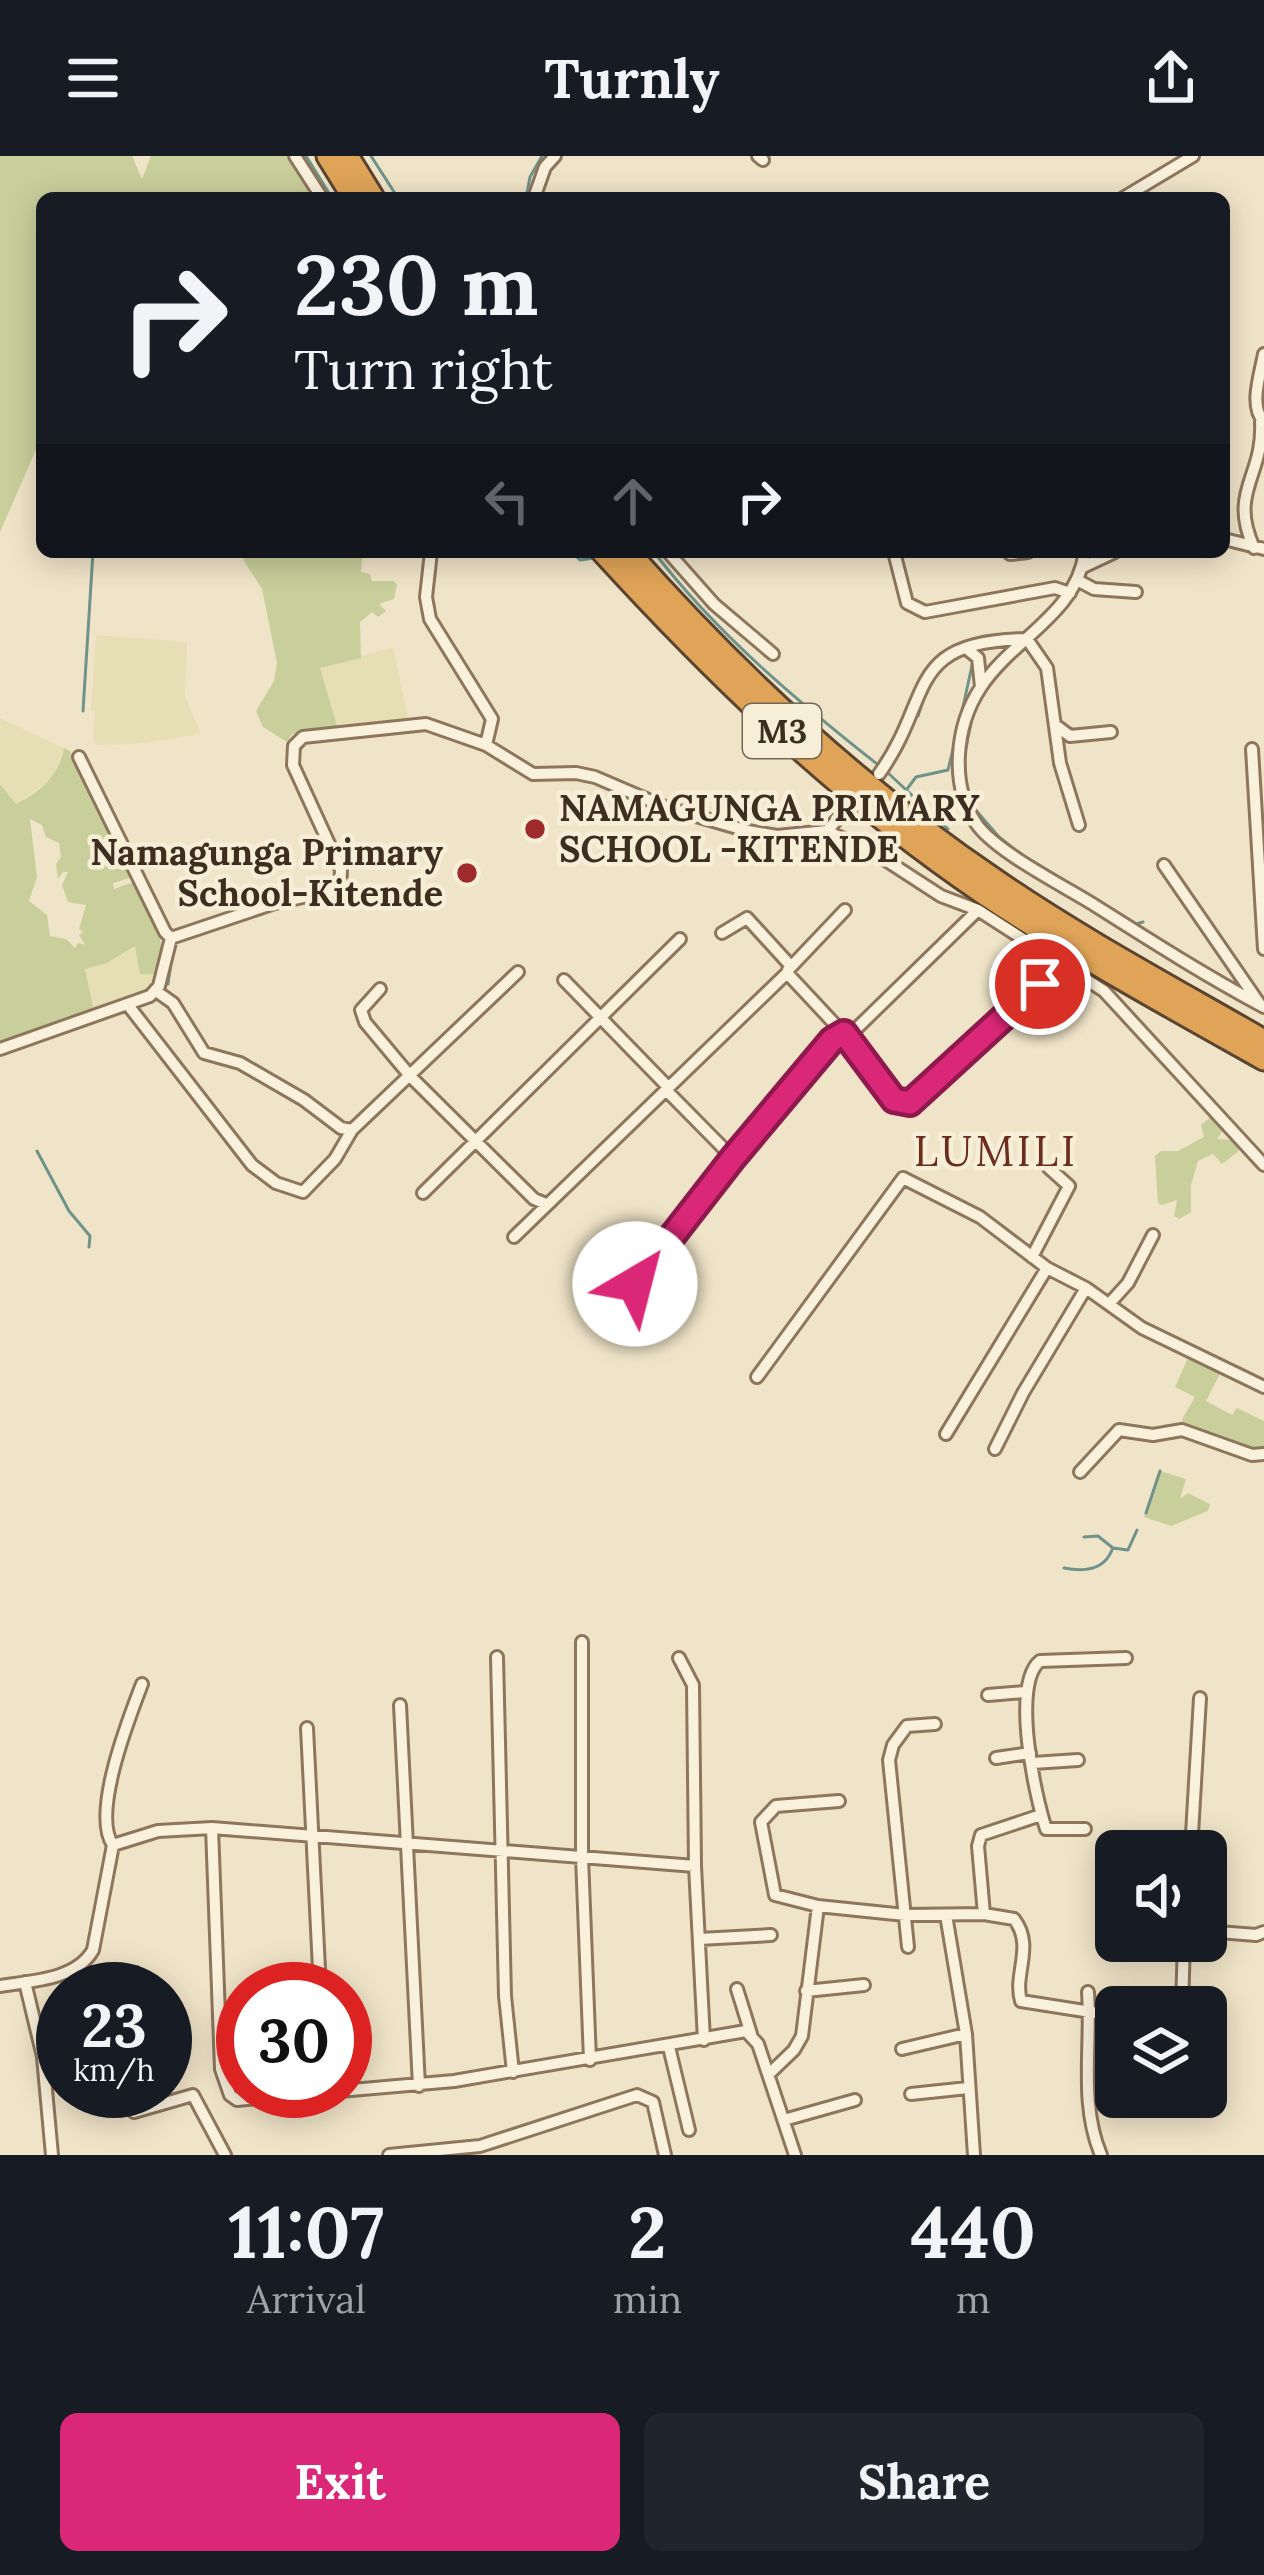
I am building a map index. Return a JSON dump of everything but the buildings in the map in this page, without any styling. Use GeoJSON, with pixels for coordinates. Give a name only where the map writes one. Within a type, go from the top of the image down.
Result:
{"type":"FeatureCollection","features":[{"type":"Feature","properties":{"kind":"highway"},"geometry":{"type":"LineString","coordinates":[[328,156],[350,192]]}},
{"type":"Feature","properties":{"kind":"highway"},"geometry":{"type":"LineString","coordinates":[[347,156],[369,192]]}},
{"type":"Feature","properties":{"kind":"highway","name":"M3"},"geometry":{"type":"LineString","coordinates":[[610,558],[728,683],[874,810],[979,890],[1067,946],[1264,1058]]}},
{"type":"Feature","properties":{"kind":"highway","name":"M3"},"geometry":{"type":"LineString","coordinates":[[634,558],[756,687],[962,858],[1264,1041]]}},
{"type":"Feature","properties":{"kind":"street"},"geometry":{"type":"LineString","coordinates":[[295,156],[318,192]]}},
{"type":"Feature","properties":{"kind":"street"},"geometry":{"type":"LineString","coordinates":[[536,192],[544,167],[555,156]]}},
{"type":"Feature","properties":{"kind":"street"},"geometry":{"type":"LineString","coordinates":[[1132,192],[1186,158]]}},
{"type":"Feature","properties":{"kind":"street"},"geometry":{"type":"LineString","coordinates":[[1259,548],[1241,515],[1262,452],[1263,422],[1256,403],[1264,354]]}},
{"type":"Feature","properties":{"kind":"street"},"geometry":{"type":"LineString","coordinates":[[429,558],[426,597],[430,619],[492,719],[485,745]]}},
{"type":"Feature","properties":{"kind":"street"},"geometry":{"type":"LineString","coordinates":[[673,558],[714,604],[772,654]]}},
{"type":"Feature","properties":{"kind":"street"},"geometry":{"type":"LineString","coordinates":[[895,558],[907,603],[926,612],[1055,588],[1070,593]]}},
{"type":"Feature","properties":{"kind":"street"},"geometry":{"type":"LineString","coordinates":[[980,688],[1053,616],[1077,580],[1084,558]]}},
{"type":"Feature","properties":{"kind":"street"},"geometry":{"type":"LineString","coordinates":[[1083,567],[1102,558]]}},
{"type":"Feature","properties":{"kind":"street"},"geometry":{"type":"LineString","coordinates":[[1077,580],[1094,589],[1136,592]]}},
{"type":"Feature","properties":{"kind":"street"},"geometry":{"type":"LineString","coordinates":[[878,774],[893,754],[934,664],[966,648],[1027,639]]}},
{"type":"Feature","properties":{"kind":"street"},"geometry":{"type":"LineString","coordinates":[[1027,639],[1047,668],[1060,763],[1079,825]]}},
{"type":"Feature","properties":{"kind":"street"},"geometry":{"type":"LineString","coordinates":[[966,648],[979,658],[980,688],[958,760],[959,786],[979,827],[1037,871],[1175,958],[1263,1006]]}},
{"type":"Feature","properties":{"kind":"street"},"geometry":{"type":"LineString","coordinates":[[172,938],[275,903],[340,889],[341,870],[293,765],[294,746],[303,737],[426,724],[485,745],[533,774],[576,773],[603,779],[665,807],[748,831],[777,836],[827,831],[881,857],[940,896],[978,910],[1111,998],[1264,1165]]}},
{"type":"Feature","properties":{"kind":"street"},"geometry":{"type":"LineString","coordinates":[[1058,727],[1070,736],[1112,733]]}},
{"type":"Feature","properties":{"kind":"street"},"geometry":{"type":"LineString","coordinates":[[1252,749],[1264,949]]}},
{"type":"Feature","properties":{"kind":"street"},"geometry":{"type":"LineString","coordinates":[[79,757],[172,938]]}},
{"type":"Feature","properties":{"kind":"street"},"geometry":{"type":"LineString","coordinates":[[827,831],[849,806]]}},
{"type":"Feature","properties":{"kind":"street"},"geometry":{"type":"LineString","coordinates":[[1164,865],[1263,1006]]}},
{"type":"Feature","properties":{"kind":"street"},"geometry":{"type":"LineString","coordinates":[[514,1238],[845,910]]}},
{"type":"Feature","properties":{"kind":"street"},"geometry":{"type":"LineString","coordinates":[[607,1281],[624,1290],[635,1284],[822,1052],[855,1030],[978,910]]}},
{"type":"Feature","properties":{"kind":"street"},"geometry":{"type":"LineString","coordinates":[[722,932],[747,918],[894,1100],[910,1103],[1061,965]]}},
{"type":"Feature","properties":{"kind":"street"},"geometry":{"type":"LineString","coordinates":[[0,1049],[156,991],[172,938]]}},
{"type":"Feature","properties":{"kind":"street"},"geometry":{"type":"LineString","coordinates":[[423,1193],[680,939]]}},
{"type":"Feature","properties":{"kind":"street"},"geometry":{"type":"LineString","coordinates":[[128,1005],[252,1165],[276,1183],[303,1192],[335,1159],[352,1130],[518,972]]}},
{"type":"Feature","properties":{"kind":"street"},"geometry":{"type":"LineString","coordinates":[[564,980],[733,1158]]}},
{"type":"Feature","properties":{"kind":"street"},"geometry":{"type":"LineString","coordinates":[[380,989],[362,1015],[411,1077],[534,1199],[546,1204]]}},
{"type":"Feature","properties":{"kind":"street"},"geometry":{"type":"LineString","coordinates":[[156,991],[173,1003],[204,1053],[240,1063],[341,1128],[352,1130]]}},
{"type":"Feature","properties":{"kind":"street"},"geometry":{"type":"LineString","coordinates":[[1032,1257],[1070,1186],[1049,1168]]}},
{"type":"Feature","properties":{"kind":"street"},"geometry":{"type":"LineString","coordinates":[[757,1377],[903,1178],[974,1214],[1047,1268],[1086,1288],[1149,1332],[1264,1387]]}},
{"type":"Feature","properties":{"kind":"street"},"geometry":{"type":"LineString","coordinates":[[1109,1304],[1128,1283],[1153,1235]]}},
{"type":"Feature","properties":{"kind":"street"},"geometry":{"type":"LineString","coordinates":[[946,1434],[1047,1268]]}},
{"type":"Feature","properties":{"kind":"street"},"geometry":{"type":"LineString","coordinates":[[995,1449],[1086,1288]]}},
{"type":"Feature","properties":{"kind":"street"},"geometry":{"type":"LineString","coordinates":[[1080,1472],[1120,1430],[1153,1436],[1182,1430],[1252,1455],[1264,1454]]}},
{"type":"Feature","properties":{"kind":"street"},"geometry":{"type":"LineString","coordinates":[[582,1642],[582,1857],[590,2060]]}},
{"type":"Feature","properties":{"kind":"street"},"geometry":{"type":"LineString","coordinates":[[497,1658],[505,1996],[513,2072]]}},
{"type":"Feature","properties":{"kind":"street"},"geometry":{"type":"LineString","coordinates":[[679,1658],[693,1684],[695,1866],[704,2040]]}},
{"type":"Feature","properties":{"kind":"street"},"geometry":{"type":"LineString","coordinates":[[1085,1829],[1048,1831],[1041,1815],[1024,1692],[1030,1671],[1040,1661],[1126,1658]]}},
{"type":"Feature","properties":{"kind":"street"},"geometry":{"type":"LineString","coordinates":[[0,1986],[72,1971],[86,1962],[100,1922],[113,1845],[105,1820],[117,1762],[142,1684]]}},
{"type":"Feature","properties":{"kind":"street"},"geometry":{"type":"LineString","coordinates":[[988,1695],[1024,1692]]}},
{"type":"Feature","properties":{"kind":"street"},"geometry":{"type":"LineString","coordinates":[[1192,1830],[1199,1698]]}},
{"type":"Feature","properties":{"kind":"street"},"geometry":{"type":"LineString","coordinates":[[400,1705],[419,2086]]}},
{"type":"Feature","properties":{"kind":"street"},"geometry":{"type":"LineString","coordinates":[[908,1947],[889,1760],[893,1744],[907,1726],[935,1724]]}},
{"type":"Feature","properties":{"kind":"street"},"geometry":{"type":"LineString","coordinates":[[307,1728],[319,1962]]}},
{"type":"Feature","properties":{"kind":"street"},"geometry":{"type":"LineString","coordinates":[[996,1758],[1078,1760]]}},
{"type":"Feature","properties":{"kind":"street"},"geometry":{"type":"LineString","coordinates":[[839,1801],[776,1806],[761,1822],[775,1895],[818,1906],[905,1915],[984,1914],[1014,1919],[1021,1930],[1024,1953],[1021,2001],[1095,2014]]}},
{"type":"Feature","properties":{"kind":"street"},"geometry":{"type":"LineString","coordinates":[[984,1914],[981,1835],[1041,1815]]}},
{"type":"Feature","properties":{"kind":"street"},"geometry":{"type":"LineString","coordinates":[[113,1845],[158,1831],[212,1828],[695,1866]]}},
{"type":"Feature","properties":{"kind":"street"},"geometry":{"type":"LineString","coordinates":[[212,1828],[217,1962]]}},
{"type":"Feature","properties":{"kind":"street"},"geometry":{"type":"LineString","coordinates":[[769,2074],[799,2043],[818,1906]]}},
{"type":"Feature","properties":{"kind":"street"},"geometry":{"type":"LineString","coordinates":[[946,1915],[966,2033],[974,2155]]}},
{"type":"Feature","properties":{"kind":"street"},"geometry":{"type":"LineString","coordinates":[[1227,1933],[1264,1932]]}},
{"type":"Feature","properties":{"kind":"street"},"geometry":{"type":"LineString","coordinates":[[699,1939],[771,1935]]}},
{"type":"Feature","properties":{"kind":"street"},"geometry":{"type":"LineString","coordinates":[[25,1982],[43,2057],[52,2155]]}},
{"type":"Feature","properties":{"kind":"street"},"geometry":{"type":"LineString","coordinates":[[806,1991],[864,1985]]}},
{"type":"Feature","properties":{"kind":"street"},"geometry":{"type":"LineString","coordinates":[[736,1989],[795,2155]]}},
{"type":"Feature","properties":{"kind":"street"},"geometry":{"type":"LineString","coordinates":[[1088,1992],[1091,2129],[1101,2155]]}},
{"type":"Feature","properties":{"kind":"street"},"geometry":{"type":"LineString","coordinates":[[372,2089],[590,2060],[739,2031],[752,2034]]}},
{"type":"Feature","properties":{"kind":"street"},"geometry":{"type":"LineString","coordinates":[[902,2050],[966,2033]]}},
{"type":"Feature","properties":{"kind":"street"},"geometry":{"type":"LineString","coordinates":[[668,2047],[689,2130]]}},
{"type":"Feature","properties":{"kind":"street"},"geometry":{"type":"LineString","coordinates":[[911,2094],[968,2088]]}},
{"type":"Feature","properties":{"kind":"street"},"geometry":{"type":"LineString","coordinates":[[192,2095],[225,2155]]}},
{"type":"Feature","properties":{"kind":"street"},"geometry":{"type":"LineString","coordinates":[[389,2155],[480,2146],[637,2096],[652,2102],[665,2155]]}},
{"type":"Feature","properties":{"kind":"street"},"geometry":{"type":"LineString","coordinates":[[784,2120],[855,2100]]}},
{"type":"Feature","properties":{"kind":"shaded area"},"geometry":{"type":"Polygon","coordinates":[[[96,635],[187,642],[185,696],[201,734],[96,745],[95,711],[91,710],[96,635]]]}},
{"type":"Feature","properties":{"kind":"shaded area"},"geometry":{"type":"Polygon","coordinates":[[[393,647],[409,722],[338,729],[320,668],[393,647]]]}},
{"type":"Feature","properties":{"kind":"shaded area"},"geometry":{"type":"Polygon","coordinates":[[[0,718],[64,748],[52,778],[16,805],[0,784],[0,718]]]}},
{"type":"Feature","properties":{"kind":"shaded area"},"geometry":{"type":"Polygon","coordinates":[[[135,946],[156,972],[152,985],[125,1000],[92,1007],[85,968],[107,963],[135,946]]]}},
{"type":"Feature","properties":{"kind":"green space"},"geometry":{"type":"Polygon","coordinates":[[[0,156],[132,156],[142,179],[151,156],[286,156],[313,192],[36,192],[36,450],[0,532],[0,156]]]}},
{"type":"Feature","properties":{"kind":"green space"},"geometry":{"type":"Polygon","coordinates":[[[362,558],[361,572],[370,574],[372,581],[397,585],[394,599],[379,604],[386,611],[378,617],[372,612],[360,622],[361,658],[320,668],[338,729],[292,734],[287,742],[263,727],[256,711],[274,681],[277,663],[262,589],[244,561],[362,558]]]}},
{"type":"Feature","properties":{"kind":"green space"},"geometry":{"type":"Polygon","coordinates":[[[64,748],[70,751],[133,877],[113,883],[114,889],[136,881],[162,954],[160,968],[152,985],[156,974],[140,974],[135,946],[107,963],[85,969],[93,1007],[125,1000],[152,985],[144,996],[0,1044],[0,784],[16,804],[47,782],[64,748]],[[30,819],[37,877],[29,901],[47,915],[50,936],[66,939],[75,948],[78,943],[85,945],[79,929],[86,905],[68,902],[62,885],[68,872],[58,879],[59,843],[46,837],[42,825],[30,819]]]}},
{"type":"Feature","properties":{"kind":"green space"},"geometry":{"type":"Polygon","coordinates":[[[1213,1115],[1227,1125],[1217,1139],[1234,1140],[1239,1151],[1222,1164],[1213,1154],[1198,1161],[1191,1185],[1191,1212],[1179,1219],[1174,1216],[1177,1200],[1158,1203],[1155,1156],[1161,1151],[1178,1151],[1204,1137],[1201,1125],[1213,1115]]]}},
{"type":"Feature","properties":{"kind":"green space"},"geometry":{"type":"Polygon","coordinates":[[[1191,1351],[1223,1368],[1206,1401],[1232,1415],[1237,1408],[1264,1421],[1264,1452],[1260,1455],[1184,1428],[1182,1419],[1195,1397],[1175,1387],[1191,1351]]]}},
{"type":"Feature","properties":{"kind":"green space"},"geometry":{"type":"Polygon","coordinates":[[[1160,1471],[1186,1479],[1180,1499],[1188,1493],[1210,1504],[1208,1511],[1171,1526],[1144,1517],[1160,1471]]]}},
{"type":"Feature","properties":{"kind":"waterway"},"geometry":{"type":"LineString","coordinates":[[306,156],[328,192]]}},
{"type":"Feature","properties":{"kind":"waterway"},"geometry":{"type":"LineString","coordinates":[[371,156],[394,192]]}},
{"type":"Feature","properties":{"kind":"waterway"},"geometry":{"type":"LineString","coordinates":[[527,192],[542,156]]}},
{"type":"Feature","properties":{"kind":"waterway"},"geometry":{"type":"LineString","coordinates":[[83,711],[93,558]]}},
{"type":"Feature","properties":{"kind":"waterway"},"geometry":{"type":"LineString","coordinates":[[578,558],[595,558]]}},
{"type":"Feature","properties":{"kind":"waterway"},"geometry":{"type":"LineString","coordinates":[[659,558],[759,665],[877,764]]}},
{"type":"Feature","properties":{"kind":"waterway"},"geometry":{"type":"LineString","coordinates":[[1024,646],[1036,661]]}},
{"type":"Feature","properties":{"kind":"waterway"},"geometry":{"type":"LineString","coordinates":[[961,716],[973,661]]}},
{"type":"Feature","properties":{"kind":"waterway"},"geometry":{"type":"LineString","coordinates":[[964,758],[973,713],[990,683]]}},
{"type":"Feature","properties":{"kind":"waterway"},"geometry":{"type":"LineString","coordinates":[[918,716],[925,695]]}},
{"type":"Feature","properties":{"kind":"waterway"},"geometry":{"type":"LineString","coordinates":[[907,789],[916,777],[948,770],[959,725]]}},
{"type":"Feature","properties":{"kind":"waterway"},"geometry":{"type":"LineString","coordinates":[[887,772],[948,829]]}},
{"type":"Feature","properties":{"kind":"waterway"},"geometry":{"type":"LineString","coordinates":[[95,778],[171,930],[176,931]]}},
{"type":"Feature","properties":{"kind":"waterway"},"geometry":{"type":"LineString","coordinates":[[973,807],[999,837],[1031,862]]}},
{"type":"Feature","properties":{"kind":"waterway"},"geometry":{"type":"LineString","coordinates":[[1032,861],[1136,924],[1143,922]]}},
{"type":"Feature","properties":{"kind":"waterway"},"geometry":{"type":"LineString","coordinates":[[168,984],[172,956]]}},
{"type":"Feature","properties":{"kind":"waterway"},"geometry":{"type":"LineString","coordinates":[[37,1151],[69,1211],[90,1236],[89,1247]]}},
{"type":"Feature","properties":{"kind":"waterway"},"geometry":{"type":"LineString","coordinates":[[1146,1513],[1160,1471]]}},
{"type":"Feature","properties":{"kind":"waterway"},"geometry":{"type":"LineString","coordinates":[[1084,1537],[1098,1536],[1113,1548],[1128,1550],[1137,1530]]}},
{"type":"Feature","properties":{"kind":"waterway"},"geometry":{"type":"LineString","coordinates":[[1064,1568],[1092,1568],[1112,1550]]}},
{"type":"Feature","properties":{"kind":"place","name":"NAMAGUNGA PRIMARY SCHOOL -KITENDE"},"geometry":{"type":"Point","coordinates":[535,829]}},
{"type":"Feature","properties":{"kind":"place","name":"Namagunga Primary School-Kitende"},"geometry":{"type":"Point","coordinates":[467,873]}},
{"type":"Feature","properties":{"kind":"district","name":"LUMILI"},"geometry":{"type":"Point","coordinates":[996,1151]}},
{"type":"Feature","properties":{"kind":"route"},"geometry":{"type":"LineString","coordinates":[[635,1284],[832,1040],[844,1033],[894,1100],[910,1103],[1040,984]]}}]}
